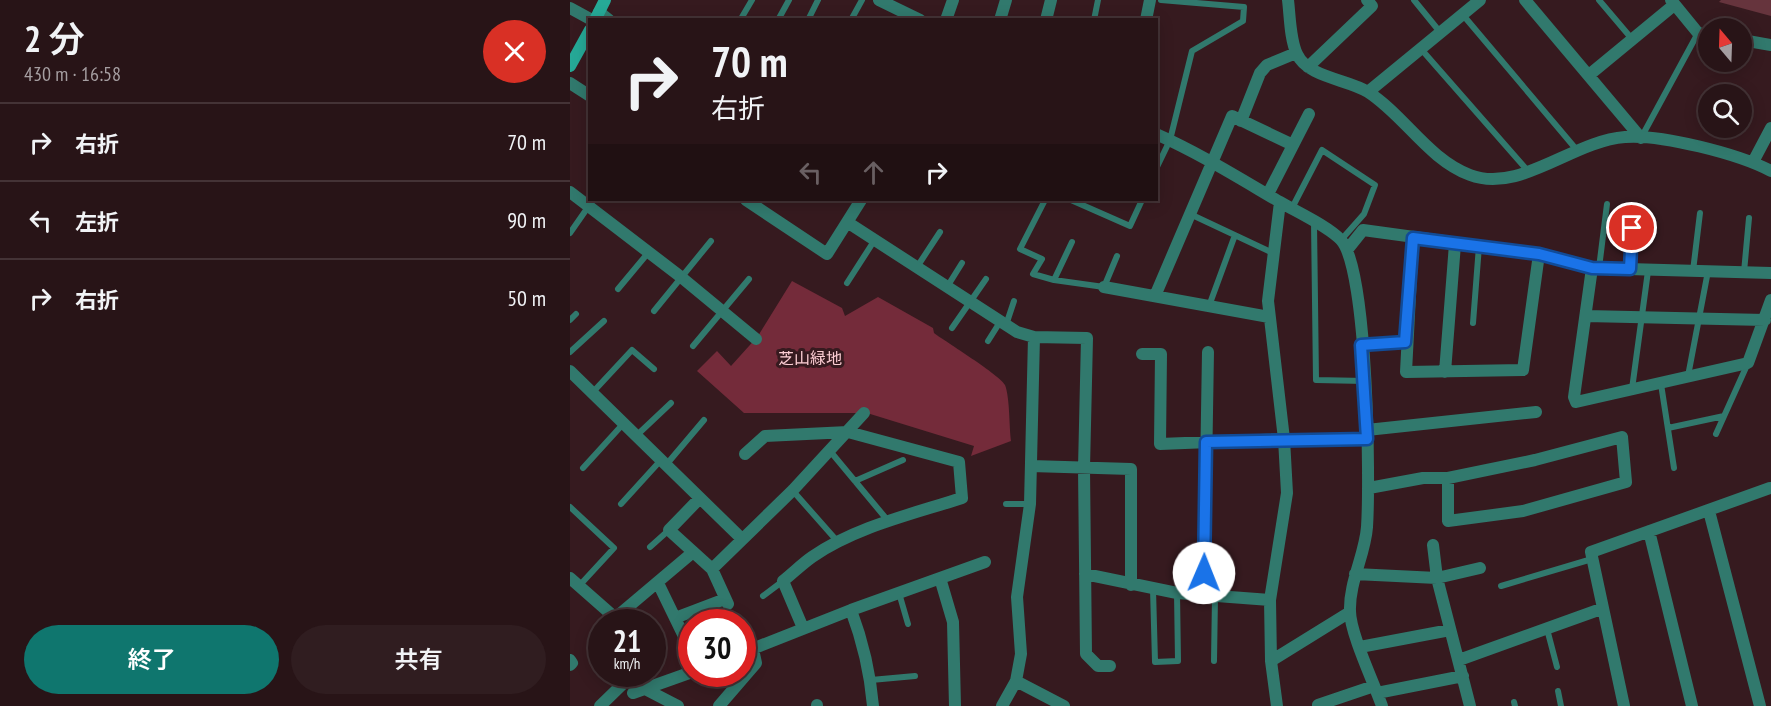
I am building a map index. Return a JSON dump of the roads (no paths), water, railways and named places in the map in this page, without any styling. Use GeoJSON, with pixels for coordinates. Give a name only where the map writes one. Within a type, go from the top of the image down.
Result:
{"type":"FeatureCollection","features":[{"type":"Feature","properties":{"kind":"street"},"geometry":{"type":"LineString","coordinates":[[570,8],[599,18],[605,0]]}},
{"type":"Feature","properties":{"kind":"street"},"geometry":{"type":"LineString","coordinates":[[879,0],[893,3],[905,16]]}},
{"type":"Feature","properties":{"kind":"street"},"geometry":{"type":"LineString","coordinates":[[947,18],[953,0]]}},
{"type":"Feature","properties":{"kind":"street"},"geometry":{"type":"LineString","coordinates":[[1000,18],[1005,0]]}},
{"type":"Feature","properties":{"kind":"street"},"geometry":{"type":"LineString","coordinates":[[1046,18],[1051,0]]}},
{"type":"Feature","properties":{"kind":"street"},"geometry":{"type":"LineString","coordinates":[[1146,18],[1150,0]]}},
{"type":"Feature","properties":{"kind":"street"},"geometry":{"type":"LineString","coordinates":[[1288,0],[1296,53],[1308,66],[1368,92],[1403,121],[1449,165],[1472,176],[1496,180],[1528,172],[1576,149],[1625,137],[1724,152],[1771,171]]}},
{"type":"Feature","properties":{"kind":"street"},"geometry":{"type":"LineString","coordinates":[[1308,66],[1372,6],[1367,0]]}},
{"type":"Feature","properties":{"kind":"street"},"geometry":{"type":"LineString","coordinates":[[1368,92],[1480,0]]}},
{"type":"Feature","properties":{"kind":"street"},"geometry":{"type":"LineString","coordinates":[[1525,0],[1641,138]]}},
{"type":"Feature","properties":{"kind":"street"},"geometry":{"type":"LineString","coordinates":[[1589,75],[1672,2],[1698,29]]}},
{"type":"Feature","properties":{"kind":"street"},"geometry":{"type":"LineString","coordinates":[[570,66],[588,34]]}},
{"type":"Feature","properties":{"kind":"street"},"geometry":{"type":"LineString","coordinates":[[1752,42],[1771,45]]}},
{"type":"Feature","properties":{"kind":"street"},"geometry":{"type":"LineString","coordinates":[[1242,121],[1260,73],[1267,65],[1296,53]]}},
{"type":"Feature","properties":{"kind":"street"},"geometry":{"type":"LineString","coordinates":[[570,83],[588,95]]}},
{"type":"Feature","properties":{"kind":"street"},"geometry":{"type":"LineString","coordinates":[[1268,194],[1309,114]]}},
{"type":"Feature","properties":{"kind":"street"},"geometry":{"type":"LineString","coordinates":[[1155,296],[1232,116],[1293,145]]}},
{"type":"Feature","properties":{"kind":"street"},"geometry":{"type":"LineString","coordinates":[[1753,162],[1771,128]]}},
{"type":"Feature","properties":{"kind":"street"},"geometry":{"type":"LineString","coordinates":[[1158,135],[1268,194],[1314,222],[1344,245],[1358,288],[1365,381],[1369,488],[1367,530],[1355,574],[1350,612],[1360,647],[1382,706]]}},
{"type":"Feature","properties":{"kind":"street"},"geometry":{"type":"LineString","coordinates":[[570,192],[590,203],[648,253],[756,339]]}},
{"type":"Feature","properties":{"kind":"street"},"geometry":{"type":"LineString","coordinates":[[763,204],[827,254],[860,201]]}},
{"type":"Feature","properties":{"kind":"street"},"geometry":{"type":"LineString","coordinates":[[1277,706],[1271,661],[1270,600],[1287,493],[1284,439],[1269,317],[1273,253],[1286,205]]}},
{"type":"Feature","properties":{"kind":"street"},"geometry":{"type":"LineString","coordinates":[[847,222],[1003,323],[1034,337],[1087,338],[1084,468],[1086,654],[1098,666],[1110,666]]}},
{"type":"Feature","properties":{"kind":"street"},"geometry":{"type":"LineString","coordinates":[[1344,245],[1363,230],[1539,254],[1596,268],[1771,273]]}},
{"type":"Feature","properties":{"kind":"street"},"geometry":{"type":"LineString","coordinates":[[1413,238],[1405,342],[1406,372],[1523,370],[1539,254]]}},
{"type":"Feature","properties":{"kind":"street"},"geometry":{"type":"LineString","coordinates":[[1445,372],[1455,243]]}},
{"type":"Feature","properties":{"kind":"street"},"geometry":{"type":"LineString","coordinates":[[1596,268],[1586,316],[1574,397],[1576,402],[1748,363],[1771,300]]}},
{"type":"Feature","properties":{"kind":"street"},"geometry":{"type":"LineString","coordinates":[[1104,287],[1269,317]]}},
{"type":"Feature","properties":{"kind":"street"},"geometry":{"type":"LineString","coordinates":[[1586,316],[1765,320]]}},
{"type":"Feature","properties":{"kind":"street"},"geometry":{"type":"LineString","coordinates":[[1002,706],[1016,681],[1021,654],[1017,597],[1030,504],[1034,337]]}},
{"type":"Feature","properties":{"kind":"street"},"geometry":{"type":"LineString","coordinates":[[1361,345],[1405,342]]}},
{"type":"Feature","properties":{"kind":"street"},"geometry":{"type":"LineString","coordinates":[[1208,352],[1206,442],[1209,595]]}},
{"type":"Feature","properties":{"kind":"street"},"geometry":{"type":"LineString","coordinates":[[1142,354],[1161,354],[1160,444],[1367,434],[1536,412]]}},
{"type":"Feature","properties":{"kind":"street"},"geometry":{"type":"LineString","coordinates":[[570,371],[742,538]]}},
{"type":"Feature","properties":{"kind":"street"},"geometry":{"type":"LineString","coordinates":[[711,569],[793,490],[864,413]]}},
{"type":"Feature","properties":{"kind":"street"},"geometry":{"type":"LineString","coordinates":[[745,454],[765,436],[848,432],[959,462],[962,498],[889,522],[838,543],[812,557],[783,581],[803,628]]}},
{"type":"Feature","properties":{"kind":"street"},"geometry":{"type":"LineString","coordinates":[[1369,488],[1423,478],[1448,478],[1535,460],[1622,437],[1626,482],[1523,511],[1448,521],[1448,478]]}},
{"type":"Feature","properties":{"kind":"street"},"geometry":{"type":"LineString","coordinates":[[1032,466],[1131,469],[1131,585]]}},
{"type":"Feature","properties":{"kind":"street"},"geometry":{"type":"LineString","coordinates":[[1623,706],[1601,609],[1591,552],[1771,488]]}},
{"type":"Feature","properties":{"kind":"street"},"geometry":{"type":"LineString","coordinates":[[675,618],[727,601],[711,569],[669,530],[700,498]]}},
{"type":"Feature","properties":{"kind":"street"},"geometry":{"type":"LineString","coordinates":[[1709,511],[1760,706]]}},
{"type":"Feature","properties":{"kind":"street"},"geometry":{"type":"LineString","coordinates":[[1649,531],[1692,706]]}},
{"type":"Feature","properties":{"kind":"street"},"geometry":{"type":"LineString","coordinates":[[1433,545],[1437,578],[1470,706]]}},
{"type":"Feature","properties":{"kind":"street"},"geometry":{"type":"LineString","coordinates":[[630,609],[692,553]]}},
{"type":"Feature","properties":{"kind":"street"},"geometry":{"type":"LineString","coordinates":[[756,648],[851,610],[985,562]]}},
{"type":"Feature","properties":{"kind":"street"},"geometry":{"type":"LineString","coordinates":[[1355,574],[1437,578],[1480,568]]}},
{"type":"Feature","properties":{"kind":"street"},"geometry":{"type":"LineString","coordinates":[[1085,574],[1177,593],[1270,600]]}},
{"type":"Feature","properties":{"kind":"street"},"geometry":{"type":"LineString","coordinates":[[940,578],[953,622],[956,706]]}},
{"type":"Feature","properties":{"kind":"street"},"geometry":{"type":"LineString","coordinates":[[572,580],[605,609]]}},
{"type":"Feature","properties":{"kind":"street"},"geometry":{"type":"LineString","coordinates":[[658,583],[678,624]]}},
{"type":"Feature","properties":{"kind":"street"},"geometry":{"type":"LineString","coordinates":[[1459,660],[1601,609]]}},
{"type":"Feature","properties":{"kind":"street"},"geometry":{"type":"LineString","coordinates":[[851,610],[864,643],[873,706]]}},
{"type":"Feature","properties":{"kind":"street"},"geometry":{"type":"LineString","coordinates":[[1271,661],[1350,612]]}},
{"type":"Feature","properties":{"kind":"street"},"geometry":{"type":"LineString","coordinates":[[1360,647],[1450,630]]}},
{"type":"Feature","properties":{"kind":"street"},"geometry":{"type":"LineString","coordinates":[[570,660],[572,663],[570,665]]}},
{"type":"Feature","properties":{"kind":"street"},"geometry":{"type":"LineString","coordinates":[[1318,705],[1376,689],[1463,676]]}},
{"type":"Feature","properties":{"kind":"street"},"geometry":{"type":"LineString","coordinates":[[633,693],[678,678]]}},
{"type":"Feature","properties":{"kind":"street"},"geometry":{"type":"LineString","coordinates":[[1016,681],[1064,706]]}},
{"type":"Feature","properties":{"kind":"street"},"geometry":{"type":"LineString","coordinates":[[600,706],[620,687]]}},
{"type":"Feature","properties":{"kind":"street"},"geometry":{"type":"LineString","coordinates":[[630,706],[633,687]]}},
{"type":"Feature","properties":{"kind":"street"},"geometry":{"type":"LineString","coordinates":[[719,706],[735,687]]}},
{"type":"Feature","properties":{"kind":"street"},"geometry":{"type":"LineString","coordinates":[[647,690],[678,706]]}},
{"type":"Feature","properties":{"kind":"lane"},"geometry":{"type":"LineString","coordinates":[[742,17],[752,0]]}},
{"type":"Feature","properties":{"kind":"lane"},"geometry":{"type":"LineString","coordinates":[[779,18],[789,0]]}},
{"type":"Feature","properties":{"kind":"lane"},"geometry":{"type":"LineString","coordinates":[[808,18],[818,0]]}},
{"type":"Feature","properties":{"kind":"lane"},"geometry":{"type":"LineString","coordinates":[[852,18],[862,0]]}},
{"type":"Feature","properties":{"kind":"lane"},"geometry":{"type":"LineString","coordinates":[[1094,18],[1098,0]]}},
{"type":"Feature","properties":{"kind":"lane"},"geometry":{"type":"LineString","coordinates":[[1158,165],[1170,140],[1192,51],[1243,21],[1244,7],[1161,0]]}},
{"type":"Feature","properties":{"kind":"lane"},"geometry":{"type":"LineString","coordinates":[[1414,0],[1441,32]]}},
{"type":"Feature","properties":{"kind":"lane"},"geometry":{"type":"LineString","coordinates":[[1599,0],[1632,39]]}},
{"type":"Feature","properties":{"kind":"lane"},"geometry":{"type":"LineString","coordinates":[[1463,15],[1576,149]]}},
{"type":"Feature","properties":{"kind":"lane"},"geometry":{"type":"LineString","coordinates":[[1641,138],[1698,42]]}},
{"type":"Feature","properties":{"kind":"lane"},"geometry":{"type":"LineString","coordinates":[[1421,49],[1528,172]]}},
{"type":"Feature","properties":{"kind":"lane"},"geometry":{"type":"LineString","coordinates":[[1286,205],[1322,150],[1375,185],[1364,214],[1344,245]]}},
{"type":"Feature","properties":{"kind":"lane"},"geometry":{"type":"LineString","coordinates":[[1044,201],[1020,249],[1042,259],[1033,274],[1054,280],[1104,287],[1117,256]]}},
{"type":"Feature","properties":{"kind":"lane"},"geometry":{"type":"LineString","coordinates":[[1074,201],[1130,226],[1142,201]]}},
{"type":"Feature","properties":{"kind":"lane"},"geometry":{"type":"LineString","coordinates":[[1089,207],[1092,201]]}},
{"type":"Feature","properties":{"kind":"lane"},"geometry":{"type":"LineString","coordinates":[[570,234],[590,203]]}},
{"type":"Feature","properties":{"kind":"lane"},"geometry":{"type":"LineString","coordinates":[[1596,268],[1607,204]]}},
{"type":"Feature","properties":{"kind":"lane"},"geometry":{"type":"LineString","coordinates":[[1630,269],[1633,207]]}},
{"type":"Feature","properties":{"kind":"lane"},"geometry":{"type":"LineString","coordinates":[[1693,272],[1700,213]]}},
{"type":"Feature","properties":{"kind":"lane"},"geometry":{"type":"LineString","coordinates":[[1190,214],[1273,253]]}},
{"type":"Feature","properties":{"kind":"lane"},"geometry":{"type":"LineString","coordinates":[[1744,272],[1749,218]]}},
{"type":"Feature","properties":{"kind":"lane"},"geometry":{"type":"LineString","coordinates":[[1314,222],[1316,380],[1365,381]]}},
{"type":"Feature","properties":{"kind":"lane"},"geometry":{"type":"LineString","coordinates":[[917,268],[940,232]]}},
{"type":"Feature","properties":{"kind":"lane"},"geometry":{"type":"LineString","coordinates":[[1209,306],[1235,236]]}},
{"type":"Feature","properties":{"kind":"lane"},"geometry":{"type":"LineString","coordinates":[[654,311],[711,241]]}},
{"type":"Feature","properties":{"kind":"lane"},"geometry":{"type":"LineString","coordinates":[[847,283],[874,241]]}},
{"type":"Feature","properties":{"kind":"lane"},"geometry":{"type":"LineString","coordinates":[[1054,280],[1072,242]]}},
{"type":"Feature","properties":{"kind":"lane"},"geometry":{"type":"LineString","coordinates":[[1473,323],[1479,246]]}},
{"type":"Feature","properties":{"kind":"lane"},"geometry":{"type":"LineString","coordinates":[[618,289],[648,253]]}},
{"type":"Feature","properties":{"kind":"lane"},"geometry":{"type":"LineString","coordinates":[[947,287],[962,263]]}},
{"type":"Feature","properties":{"kind":"lane"},"geometry":{"type":"LineString","coordinates":[[1632,390],[1648,271]]}},
{"type":"Feature","properties":{"kind":"lane"},"geometry":{"type":"LineString","coordinates":[[1688,377],[1708,272]]}},
{"type":"Feature","properties":{"kind":"lane"},"geometry":{"type":"LineString","coordinates":[[693,346],[749,279]]}},
{"type":"Feature","properties":{"kind":"lane"},"geometry":{"type":"LineString","coordinates":[[952,328],[986,279]]}},
{"type":"Feature","properties":{"kind":"lane"},"geometry":{"type":"LineString","coordinates":[[988,341],[1003,323],[1014,301]]}},
{"type":"Feature","properties":{"kind":"lane"},"geometry":{"type":"LineString","coordinates":[[570,320],[576,314]]}},
{"type":"Feature","properties":{"kind":"lane"},"geometry":{"type":"LineString","coordinates":[[570,352],[604,321]]}},
{"type":"Feature","properties":{"kind":"lane"},"geometry":{"type":"LineString","coordinates":[[592,393],[632,350],[654,369]]}},
{"type":"Feature","properties":{"kind":"lane"},"geometry":{"type":"LineString","coordinates":[[1716,434],[1748,363]]}},
{"type":"Feature","properties":{"kind":"lane"},"geometry":{"type":"LineString","coordinates":[[1661,384],[1674,468]]}},
{"type":"Feature","properties":{"kind":"lane"},"geometry":{"type":"LineString","coordinates":[[636,436],[671,403]]}},
{"type":"Feature","properties":{"kind":"lane"},"geometry":{"type":"LineString","coordinates":[[1668,428],[1724,416]]}},
{"type":"Feature","properties":{"kind":"lane"},"geometry":{"type":"LineString","coordinates":[[621,504],[704,420]]}},
{"type":"Feature","properties":{"kind":"lane"},"geometry":{"type":"LineString","coordinates":[[583,468],[624,423]]}},
{"type":"Feature","properties":{"kind":"lane"},"geometry":{"type":"LineString","coordinates":[[830,451],[889,522]]}},
{"type":"Feature","properties":{"kind":"lane"},"geometry":{"type":"LineString","coordinates":[[855,481],[903,460]]}},
{"type":"Feature","properties":{"kind":"lane"},"geometry":{"type":"LineString","coordinates":[[793,490],[838,543]]}},
{"type":"Feature","properties":{"kind":"lane"},"geometry":{"type":"LineString","coordinates":[[1006,504],[1030,504]]}},
{"type":"Feature","properties":{"kind":"lane"},"geometry":{"type":"LineString","coordinates":[[570,507],[614,548],[572,580]]}},
{"type":"Feature","properties":{"kind":"lane"},"geometry":{"type":"LineString","coordinates":[[650,547],[669,530]]}},
{"type":"Feature","properties":{"kind":"lane"},"geometry":{"type":"LineString","coordinates":[[1501,586],[1592,559]]}},
{"type":"Feature","properties":{"kind":"lane"},"geometry":{"type":"LineString","coordinates":[[763,596],[783,581]]}},
{"type":"Feature","properties":{"kind":"lane"},"geometry":{"type":"LineString","coordinates":[[1153,589],[1155,662],[1178,661],[1177,593]]}},
{"type":"Feature","properties":{"kind":"lane"},"geometry":{"type":"LineString","coordinates":[[898,593],[908,624]]}},
{"type":"Feature","properties":{"kind":"lane"},"geometry":{"type":"LineString","coordinates":[[1209,595],[1214,661]]}},
{"type":"Feature","properties":{"kind":"lane"},"geometry":{"type":"LineString","coordinates":[[1546,629],[1557,667]]}},
{"type":"Feature","properties":{"kind":"lane"},"geometry":{"type":"LineString","coordinates":[[871,680],[915,676]]}},
{"type":"Feature","properties":{"kind":"lane"},"geometry":{"type":"LineString","coordinates":[[1558,690],[1561,706]]}},
{"type":"Feature","properties":{"kind":"park label","name":"芝山緑地"},"geometry":{"type":"Point","coordinates":[810,358]}}]}
